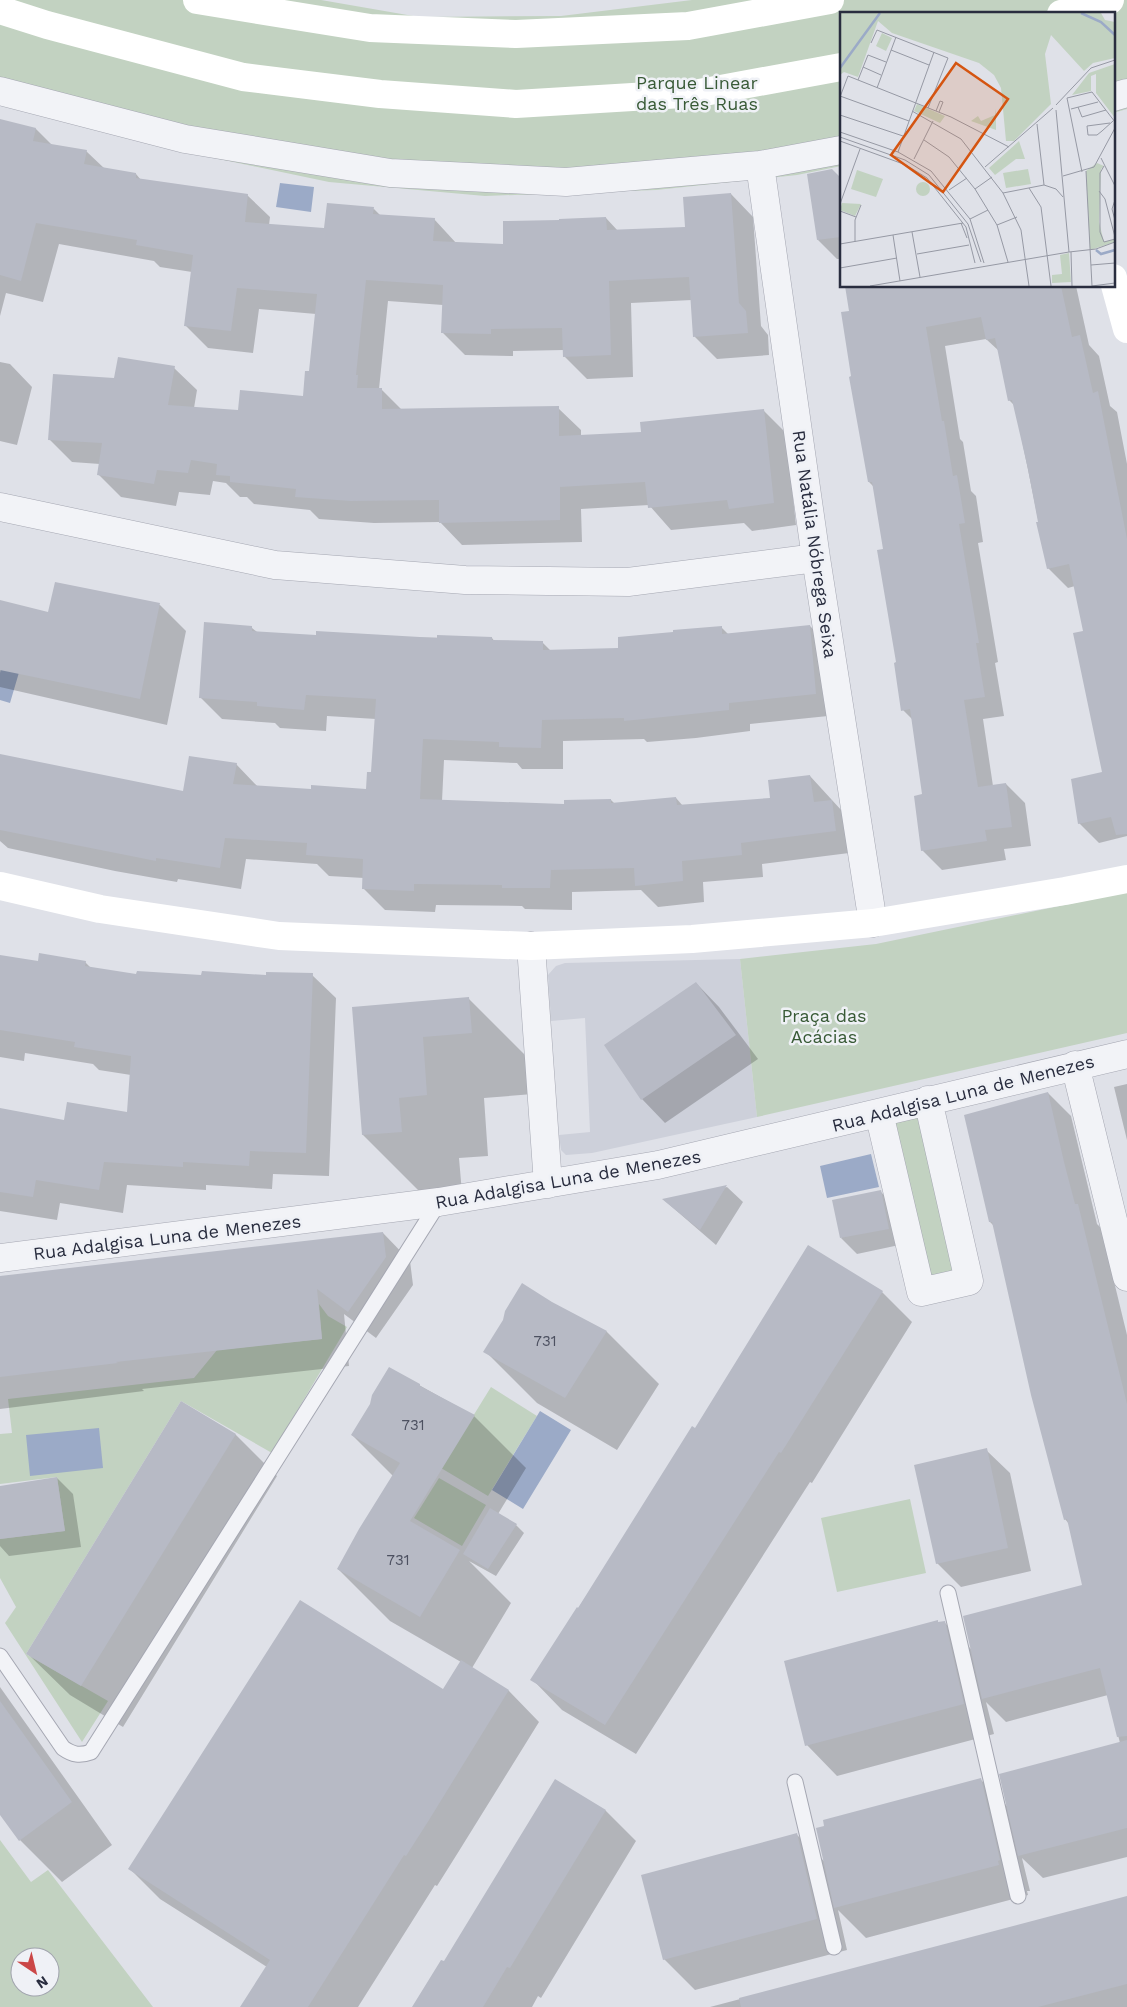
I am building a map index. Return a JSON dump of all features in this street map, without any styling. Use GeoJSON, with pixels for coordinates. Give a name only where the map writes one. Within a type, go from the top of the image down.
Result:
{"type":"FeatureCollection","features":[{"type":"Feature","properties":{"kind":"main road"},"geometry":{"type":"LineString","coordinates":[[197,0],[370,28],[516,34],[688,26],[830,0]]}},
{"type":"Feature","properties":{"kind":"main road"},"geometry":{"type":"LineString","coordinates":[[1068,12],[1110,0]]}},
{"type":"Feature","properties":{"kind":"main road"},"geometry":{"type":"LineString","coordinates":[[0,10],[243,77],[380,94],[516,104],[700,94],[840,67]]}},
{"type":"Feature","properties":{"kind":"main road"},"geometry":{"type":"LineString","coordinates":[[1114,282],[1127,329]]}},
{"type":"Feature","properties":{"kind":"main road"},"geometry":{"type":"LineString","coordinates":[[0,886],[100,908],[279,936],[531,946],[692,939],[872,923],[1127,879]]}},
{"type":"Feature","properties":{"kind":"street"},"geometry":{"type":"LineString","coordinates":[[0,91],[185,140],[390,173],[566,182],[760,165],[840,150]]}},
{"type":"Feature","properties":{"kind":"street"},"geometry":{"type":"LineString","coordinates":[[1114,97],[1127,93]]}},
{"type":"Feature","properties":{"kind":"street","name":"Rua Natália Nóbrega Seixa"},"geometry":{"type":"LineString","coordinates":[[760,165],[816,558],[872,923]]}},
{"type":"Feature","properties":{"kind":"street"},"geometry":{"type":"LineString","coordinates":[[0,507],[275,565],[465,580],[628,582],[816,558]]}},
{"type":"Feature","properties":{"kind":"street"},"geometry":{"type":"LineString","coordinates":[[531,946],[548,1184]]}},
{"type":"Feature","properties":{"kind":"street","name":"Rua Adalgisa Luna de Menezes"},"geometry":{"type":"LineString","coordinates":[[0,1258],[439,1202],[658,1165],[1127,1054]]}},
{"type":"Feature","properties":{"kind":"street"},"geometry":{"type":"LineString","coordinates":[[1075,1065],[1127,1278]]}},
{"type":"Feature","properties":{"kind":"street"},"geometry":{"type":"LineString","coordinates":[[879,1113],[921,1292],[969,1282],[928,1100]]}},
{"type":"Feature","properties":{"kind":"lane"},"geometry":{"type":"LineString","coordinates":[[0,1656],[64,1748],[73,1754],[91,1752],[439,1202]]}},
{"type":"Feature","properties":{"kind":"lane"},"geometry":{"type":"LineString","coordinates":[[948,1593],[1018,1896]]}},
{"type":"Feature","properties":{"kind":"lane"},"geometry":{"type":"LineString","coordinates":[[796,1782],[834,1946]]}},
{"type":"Feature","properties":{"kind":"shaded area"},"geometry":{"type":"Polygon","coordinates":[[[740,959],[757,1117],[592,1153],[566,1155],[561,1150],[559,1135],[590,1132],[585,1018],[551,1021],[548,975],[556,966],[565,963],[740,959]]]}},
{"type":"Feature","properties":{"kind":"green space","name":"Parque Linear das Três Ruas"},"geometry":{"type":"Polygon","coordinates":[[[0,0],[321,0],[419,17],[561,16],[692,0],[1127,0],[1127,109],[1114,113],[1114,12],[840,12],[840,166],[797,175],[656,190],[485,196],[329,182],[171,149],[0,105],[0,0]]]}},
{"type":"Feature","properties":{"kind":"green space","name":"Praça das Acácias"},"geometry":{"type":"Polygon","coordinates":[[[1127,892],[1127,1033],[757,1117],[740,959],[876,944],[1127,892]]]}},
{"type":"Feature","properties":{"kind":"green space"},"geometry":{"type":"Polygon","coordinates":[[[928,1100],[969,1281],[921,1292],[879,1113],[928,1100]]]}},
{"type":"Feature","properties":{"kind":"green space"},"geometry":{"type":"Polygon","coordinates":[[[319,1304],[328,1316],[347,1327],[272,1453],[181,1401],[26,1654],[108,1701],[82,1742],[5,1623],[16,1607],[0,1578],[0,1539],[65,1531],[57,1477],[0,1484],[0,1434],[12,1433],[8,1399],[194,1378],[217,1350],[322,1339],[319,1304]]]}},
{"type":"Feature","properties":{"kind":"green space"},"geometry":{"type":"Polygon","coordinates":[[[491,1387],[537,1416],[488,1496],[441,1468],[491,1387]]]}},
{"type":"Feature","properties":{"kind":"green space"},"geometry":{"type":"Polygon","coordinates":[[[439,1478],[486,1505],[462,1546],[414,1518],[439,1478]]]}},
{"type":"Feature","properties":{"kind":"green space"},"geometry":{"type":"Polygon","coordinates":[[[910,1499],[926,1573],[837,1592],[821,1518],[910,1499]]]}},
{"type":"Feature","properties":{"kind":"green space"},"geometry":{"type":"Polygon","coordinates":[[[0,1840],[31,1882],[48,1870],[153,2007],[0,2007],[0,1840]]]}},
{"type":"Feature","properties":{"kind":"water"},"geometry":{"type":"Polygon","coordinates":[[[280,183],[314,187],[311,212],[276,207],[280,183]]]}},
{"type":"Feature","properties":{"kind":"water"},"geometry":{"type":"Polygon","coordinates":[[[2,664],[20,669],[10,703],[0,700],[2,664]]]}},
{"type":"Feature","properties":{"kind":"water"},"geometry":{"type":"Polygon","coordinates":[[[871,1154],[879,1187],[827,1198],[820,1166],[871,1154]]]}},
{"type":"Feature","properties":{"kind":"water"},"geometry":{"type":"Polygon","coordinates":[[[540,1411],[571,1430],[523,1509],[492,1490],[540,1411]]]}},
{"type":"Feature","properties":{"kind":"water"},"geometry":{"type":"Polygon","coordinates":[[[99,1428],[103,1468],[30,1476],[26,1435],[99,1428]]]}},
{"type":"Feature","properties":{"kind":"building"},"geometry":{"type":"Polygon","coordinates":[[[0,119],[36,128],[33,141],[87,150],[84,164],[136,173],[136,178],[248,194],[245,222],[324,228],[327,203],[374,207],[373,214],[435,218],[433,241],[503,244],[503,221],[606,217],[607,230],[685,227],[683,197],[731,193],[739,303],[746,311],[748,333],[693,337],[689,277],[609,281],[611,355],[563,357],[562,328],[491,329],[491,334],[441,333],[443,285],[366,280],[356,375],[358,375],[357,388],[382,388],[382,409],[559,406],[559,436],[641,432],[640,422],[764,409],[774,503],[729,509],[727,500],[648,508],[645,482],[560,487],[560,520],[439,523],[439,500],[351,501],[295,497],[296,489],[230,482],[230,476],[216,475],[217,464],[191,460],[188,473],[157,470],[154,484],[97,475],[102,443],[48,440],[53,374],[114,378],[118,357],[175,366],[168,405],[238,410],[240,390],[303,396],[305,371],[309,371],[317,294],[237,288],[231,331],[184,326],[193,255],[136,245],[137,240],[36,223],[21,281],[0,275],[0,119]]]}},
{"type":"Feature","properties":{"kind":"building"},"geometry":{"type":"Polygon","coordinates":[[[832,169],[840,177],[840,237],[817,240],[807,174],[832,169]]]}},
{"type":"Feature","properties":{"kind":"building"},"geometry":{"type":"Polygon","coordinates":[[[845,288],[1061,288],[1072,337],[1080,335],[1093,393],[1098,391],[1127,539],[1127,834],[1116,835],[1111,817],[1078,824],[1071,779],[1102,772],[1073,633],[1083,631],[1069,564],[1047,569],[1036,522],[1038,522],[1028,469],[1012,400],[1008,401],[995,338],[986,340],[981,317],[926,327],[953,476],[957,475],[965,523],[959,524],[979,643],[976,643],[985,697],[964,700],[978,787],[1006,783],[1012,827],[985,830],[987,841],[921,851],[914,796],[922,794],[910,709],[901,711],[894,663],[896,662],[877,550],[883,549],[872,482],[868,482],[849,377],[851,376],[841,312],[849,311],[845,288]]]}},
{"type":"Feature","properties":{"kind":"building"},"geometry":{"type":"Polygon","coordinates":[[[55,582],[160,603],[140,699],[0,670],[0,600],[48,612],[55,582]]]}},
{"type":"Feature","properties":{"kind":"building"},"geometry":{"type":"Polygon","coordinates":[[[204,622],[252,626],[252,631],[316,635],[316,631],[437,638],[437,635],[492,637],[492,640],[543,641],[543,650],[618,648],[618,637],[673,632],[673,630],[722,626],[722,634],[810,625],[816,694],[729,703],[729,710],[624,721],[624,718],[542,720],[541,748],[499,747],[499,742],[423,739],[420,799],[564,804],[564,800],[611,799],[611,803],[676,797],[677,805],[770,798],[768,780],[810,775],[814,802],[832,800],[836,831],[741,843],[742,855],[682,861],[683,881],[635,886],[634,868],[551,870],[550,888],[502,888],[502,885],[414,884],[414,891],[362,889],[363,859],[306,855],[307,843],[225,838],[220,868],[156,858],[156,861],[0,830],[0,754],[183,791],[189,756],[237,763],[233,784],[311,789],[311,785],[366,789],[367,772],[371,772],[376,699],[306,695],[304,710],[257,706],[257,702],[199,698],[204,622]]]}},
{"type":"Feature","properties":{"kind":"building"},"geometry":{"type":"Polygon","coordinates":[[[39,953],[86,961],[85,966],[136,974],[137,971],[201,975],[202,971],[266,975],[266,972],[313,973],[306,1153],[250,1151],[249,1166],[183,1162],[183,1167],[104,1162],[99,1190],[36,1180],[33,1197],[0,1192],[0,1108],[64,1120],[67,1102],[127,1112],[131,1056],[74,1047],[75,1042],[0,1030],[0,955],[38,961],[39,953]]]}},
{"type":"Feature","properties":{"kind":"building"},"geometry":{"type":"Polygon","coordinates":[[[696,982],[736,1035],[641,1100],[604,1045],[696,982]]]}},
{"type":"Feature","properties":{"kind":"building"},"geometry":{"type":"Polygon","coordinates":[[[469,997],[472,1033],[423,1037],[427,1095],[399,1098],[402,1132],[362,1135],[352,1007],[469,997]]]}},
{"type":"Feature","properties":{"kind":"building"},"geometry":{"type":"Polygon","coordinates":[[[1048,1092],[1064,1162],[1075,1204],[1078,1204],[1127,1404],[1127,1736],[1117,1737],[1100,1668],[982,1699],[963,1616],[1082,1585],[1067,1519],[1064,1520],[1031,1395],[992,1222],[989,1222],[964,1115],[1048,1092]]]}},
{"type":"Feature","properties":{"kind":"building"},"geometry":{"type":"Polygon","coordinates":[[[727,1185],[700,1230],[662,1199],[727,1185]]]}},
{"type":"Feature","properties":{"kind":"building"},"geometry":{"type":"Polygon","coordinates":[[[881,1190],[889,1229],[840,1238],[832,1200],[881,1190]]]}},
{"type":"Feature","properties":{"kind":"building"},"geometry":{"type":"Polygon","coordinates":[[[383,1232],[386,1257],[348,1312],[317,1289],[322,1339],[0,1377],[0,1276],[383,1232]]]}},
{"type":"Feature","properties":{"kind":"building"},"geometry":{"type":"Polygon","coordinates":[[[808,1245],[883,1291],[605,1725],[530,1680],[578,1608],[692,1426],[695,1428],[808,1245]]]}},
{"type":"Feature","properties":{"kind":"building"},"geometry":{"type":"Polygon","coordinates":[[[522,1283],[552,1302],[607,1331],[565,1398],[483,1352],[503,1320],[505,1311],[522,1283]]]}},
{"type":"Feature","properties":{"kind":"building"},"geometry":{"type":"Polygon","coordinates":[[[389,1367],[475,1415],[410,1521],[460,1550],[420,1617],[337,1569],[359,1529],[400,1463],[351,1435],[389,1367]]]}},
{"type":"Feature","properties":{"kind":"building"},"geometry":{"type":"Polygon","coordinates":[[[181,1401],[236,1434],[81,1686],[26,1654],[181,1401]]]}},
{"type":"Feature","properties":{"kind":"building"},"geometry":{"type":"Polygon","coordinates":[[[987,1448],[1008,1548],[936,1564],[914,1465],[987,1448]]]}},
{"type":"Feature","properties":{"kind":"building"},"geometry":{"type":"Polygon","coordinates":[[[57,1477],[65,1531],[0,1539],[0,1486],[57,1477]]]}},
{"type":"Feature","properties":{"kind":"building"},"geometry":{"type":"Polygon","coordinates":[[[490,1508],[517,1524],[488,1569],[463,1554],[490,1508]]]}},
{"type":"Feature","properties":{"kind":"building"},"geometry":{"type":"Polygon","coordinates":[[[300,1600],[443,1689],[461,1660],[509,1690],[429,1820],[406,1856],[404,1855],[308,2007],[240,2007],[270,1960],[128,1869],[300,1600]]]}},
{"type":"Feature","properties":{"kind":"building"},"geometry":{"type":"Polygon","coordinates":[[[938,1620],[938,1622],[945,1621],[964,1704],[805,1746],[784,1661],[938,1620]]]}},
{"type":"Feature","properties":{"kind":"building"},"geometry":{"type":"Polygon","coordinates":[[[0,1701],[72,1802],[19,1841],[0,1815],[0,1701]]]}},
{"type":"Feature","properties":{"kind":"building"},"geometry":{"type":"Polygon","coordinates":[[[1127,1740],[1127,1828],[1018,1856],[999,1774],[1127,1740]]]}},
{"type":"Feature","properties":{"kind":"building"},"geometry":{"type":"Polygon","coordinates":[[[981,1778],[1000,1860],[998,1861],[999,1865],[834,1908],[816,1828],[824,1826],[823,1820],[981,1778]]]}},
{"type":"Feature","properties":{"kind":"building"},"geometry":{"type":"Polygon","coordinates":[[[555,1779],[606,1810],[510,1968],[507,1967],[483,2007],[412,2007],[441,1960],[444,1961],[555,1779]]]}},
{"type":"Feature","properties":{"kind":"building"},"geometry":{"type":"Polygon","coordinates":[[[797,1833],[817,1919],[663,1960],[641,1875],[797,1833]]]}},
{"type":"Feature","properties":{"kind":"building"},"geometry":{"type":"Polygon","coordinates":[[[1127,1896],[1127,1984],[1038,2007],[741,2007],[739,1998],[1127,1896]]]}}]}
